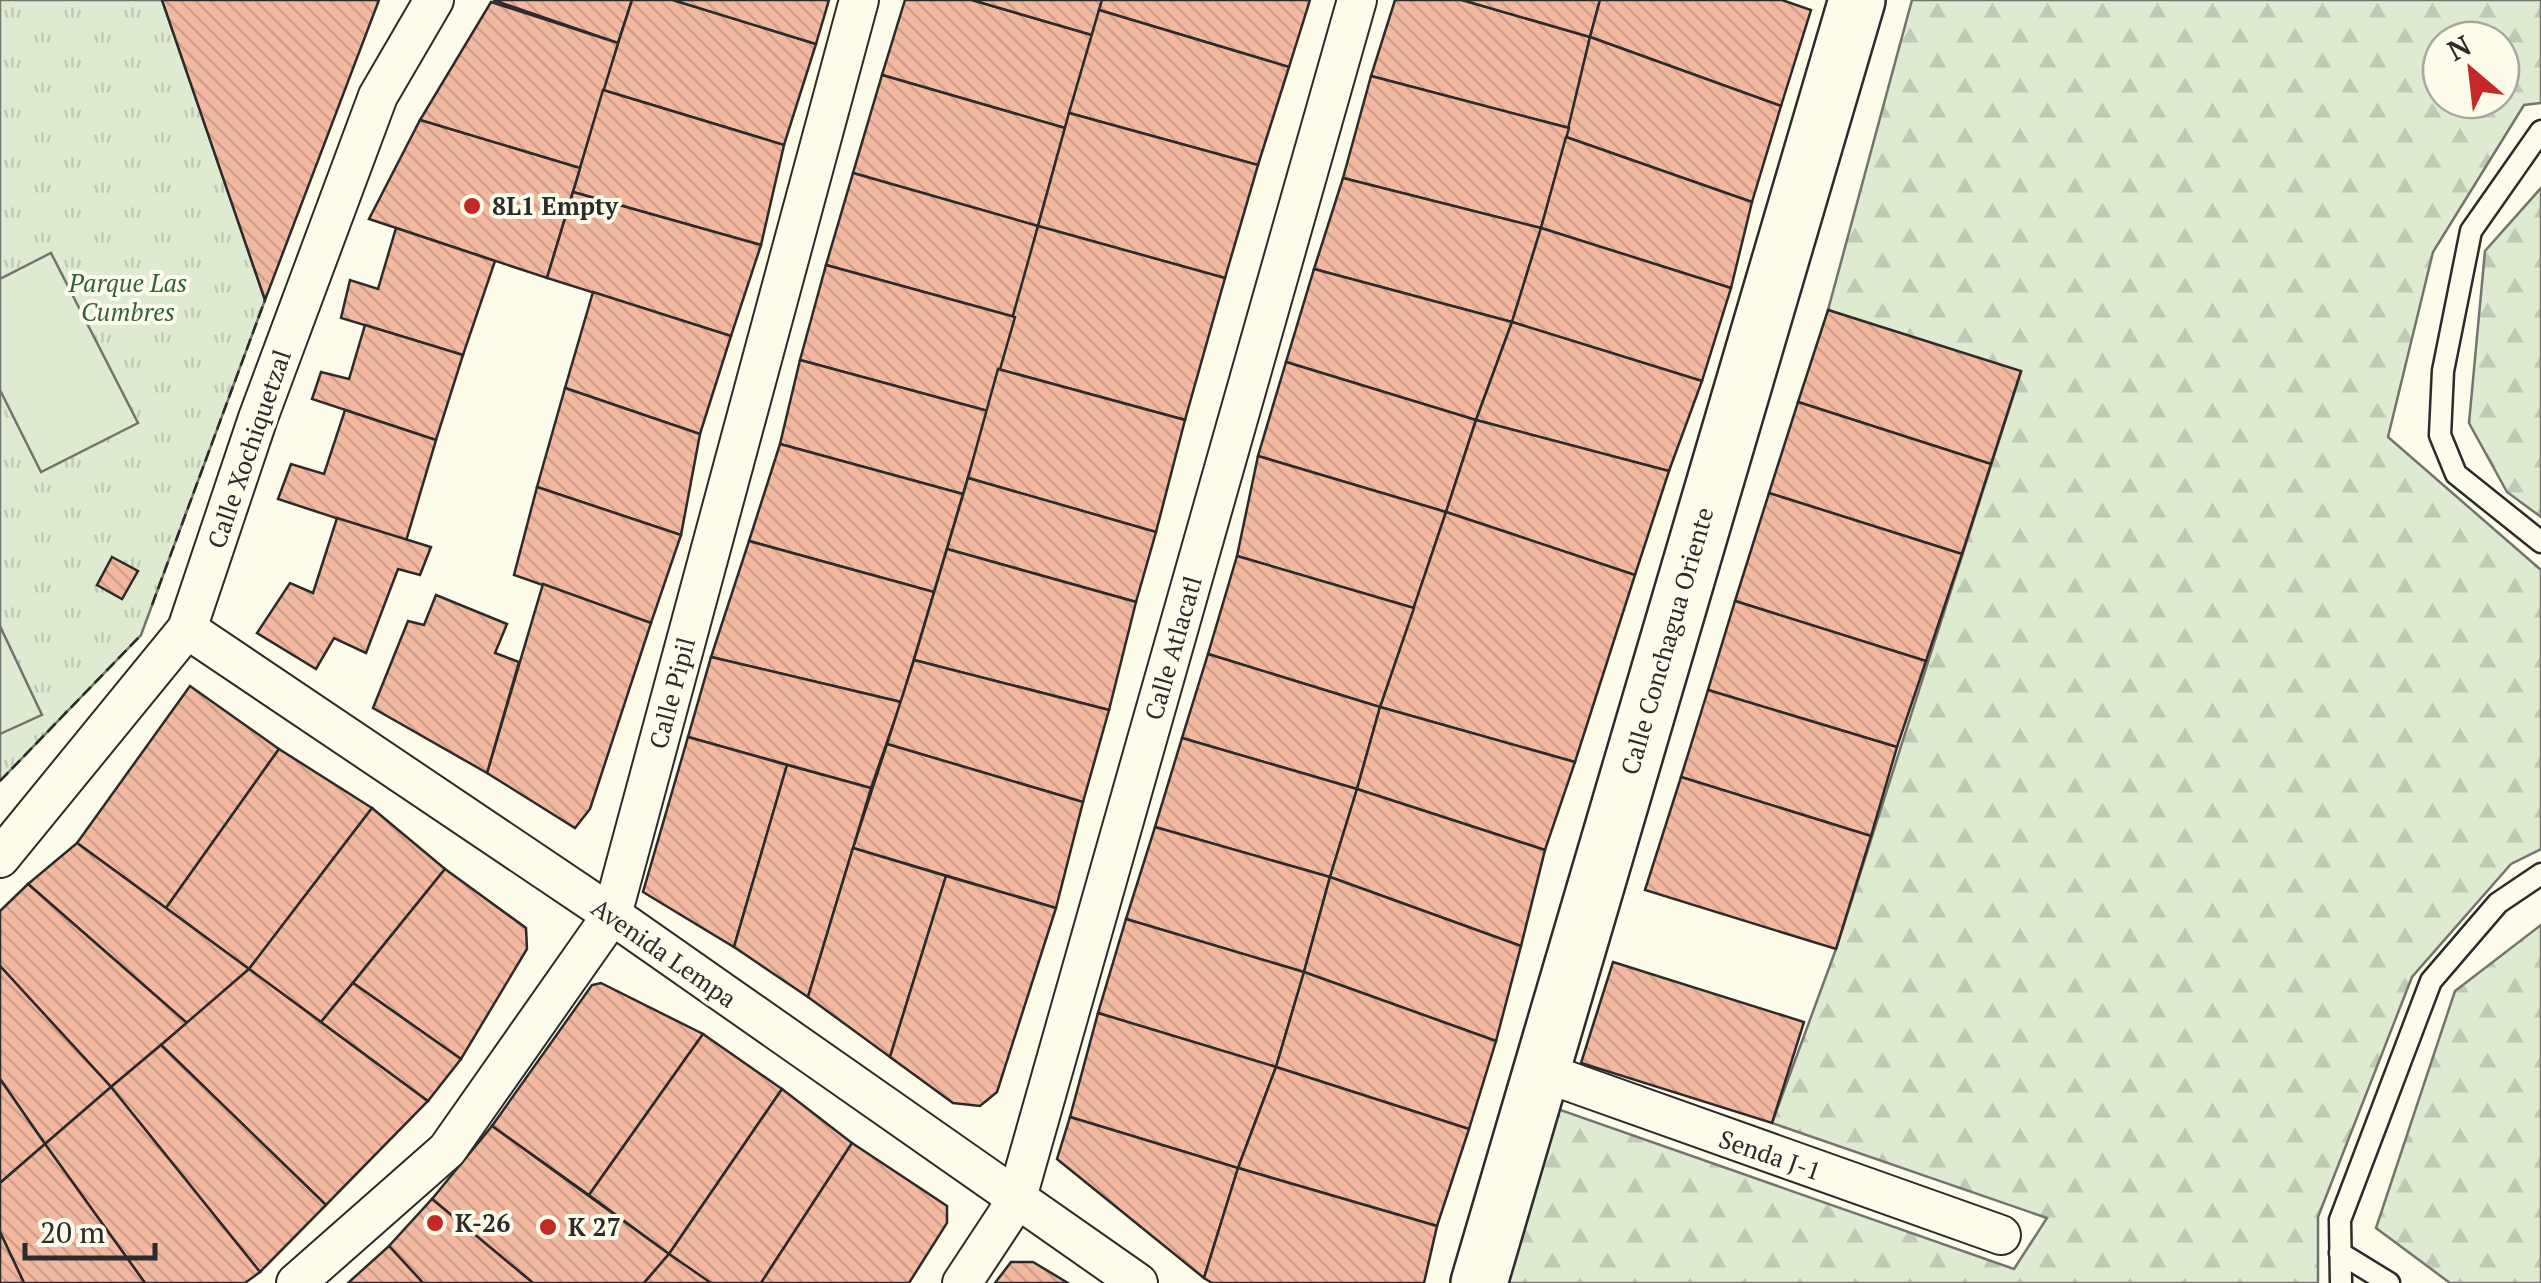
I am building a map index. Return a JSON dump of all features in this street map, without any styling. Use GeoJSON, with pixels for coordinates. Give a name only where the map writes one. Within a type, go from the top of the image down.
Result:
{"type":"FeatureCollection","features":[{"type":"Feature","properties":{"kind":"main road","name":"Calle Conchagua Oriente"},"geometry":{"type":"LineString","coordinates":[[1479,1283],[1857,0]]}},
{"type":"Feature","properties":{"kind":"street","name":"Calle Xochiquetzal"},"geometry":{"type":"LineString","coordinates":[[0,858],[186,629],[258,418],[378,96],[434,0]]}},
{"type":"Feature","properties":{"kind":"street","name":"Calle Pipil"},"geometry":{"type":"LineString","coordinates":[[296,1283],[447,1150],[612,915],[860,0]]}},
{"type":"Feature","properties":{"kind":"street","name":"Calle Atlacatl"},"geometry":{"type":"LineString","coordinates":[[962,1283],[1016,1202],[1357,0]]}},
{"type":"Feature","properties":{"kind":"street","name":"Avenida Lempa"},"geometry":{"type":"LineString","coordinates":[[186,629],[612,915],[1016,1202],[1138,1283]]}},
{"type":"Feature","properties":{"kind":"street","name":"Senda J-1"},"geometry":{"type":"LineString","coordinates":[[1540,1071],[2000,1235]]}},
{"type":"Feature","properties":{"kind":"lane"},"geometry":{"type":"LineString","coordinates":[[2541,130],[2471,230],[2442,371],[2440,435],[2456,474],[2541,542]]}},
{"type":"Feature","properties":{"kind":"lane"},"geometry":{"type":"LineString","coordinates":[[2341,1283],[2340,1220],[2431,981],[2498,902],[2541,874]]}},
{"type":"Feature","properties":{"kind":"lane"},"geometry":{"type":"LineString","coordinates":[[2340,1253],[2389,1283]]}},
{"type":"Feature","properties":{"kind":"green space","name":"Parque Las Cumbres"},"geometry":{"type":"Polygon","coordinates":[[[0,0],[162,0],[265,300],[141,635],[0,781],[0,0]]]}},
{"type":"Feature","properties":{"kind":"green space"},"geometry":{"type":"Polygon","coordinates":[[[1912,0],[2541,0],[2541,103],[2524,105],[2521,110],[2521,20],[2421,20],[2421,120],[2515,120],[2433,252],[2388,437],[2541,570],[2541,849],[2511,864],[2412,977],[2318,1217],[2318,1283],[1505,1283],[1555,1108],[2014,1269],[2047,1218],[1772,1123],[1836,949],[2021,372],[1828,310],[1912,0]]]}},
{"type":"Feature","properties":{"kind":"green space"},"geometry":{"type":"Polygon","coordinates":[[[2541,188],[2541,517],[2507,492],[2469,423],[2485,251],[2541,188]]]}},
{"type":"Feature","properties":{"kind":"green space"},"geometry":{"type":"Polygon","coordinates":[[[51,253],[138,423],[41,472],[0,390],[0,279],[51,253]]]}},
{"type":"Feature","properties":{"kind":"green space"},"geometry":{"type":"Polygon","coordinates":[[[0,626],[42,715],[0,734],[0,626]]]}},
{"type":"Feature","properties":{"kind":"green space"},"geometry":{"type":"Polygon","coordinates":[[[2541,925],[2541,1283],[2450,1283],[2376,1228],[2455,991],[2541,925]]]}},
{"type":"Feature","properties":{"kind":"building"},"geometry":{"type":"Polygon","coordinates":[[[162,0],[379,0],[265,300],[162,0]]]}},
{"type":"Feature","properties":{"kind":"building"},"geometry":{"type":"Polygon","coordinates":[[[493,0],[632,0],[618,43],[493,0]]]}},
{"type":"Feature","properties":{"kind":"building"},"geometry":{"type":"Polygon","coordinates":[[[632,0],[673,0],[816,44],[784,145],[603,90],[632,0]]]}},
{"type":"Feature","properties":{"kind":"building"},"geometry":{"type":"Polygon","coordinates":[[[673,0],[829,0],[816,44],[673,0]]]}},
{"type":"Feature","properties":{"kind":"building"},"geometry":{"type":"Polygon","coordinates":[[[905,0],[972,0],[1092,35],[1065,128],[882,75],[905,0]]]}},
{"type":"Feature","properties":{"kind":"building"},"geometry":{"type":"Polygon","coordinates":[[[972,0],[1102,0],[1092,35],[972,0]]]}},
{"type":"Feature","properties":{"kind":"building"},"geometry":{"type":"Polygon","coordinates":[[[1102,0],[1310,0],[1289,67],[1099,10],[1102,0]]]}},
{"type":"Feature","properties":{"kind":"building"},"geometry":{"type":"Polygon","coordinates":[[[1395,0],[1462,0],[1590,37],[1569,128],[1371,76],[1395,0]]]}},
{"type":"Feature","properties":{"kind":"building"},"geometry":{"type":"Polygon","coordinates":[[[1462,0],[1600,0],[1590,37],[1462,0]]]}},
{"type":"Feature","properties":{"kind":"building"},"geometry":{"type":"Polygon","coordinates":[[[1600,0],[1782,0],[1811,10],[1781,106],[1590,37],[1600,0]]]}},
{"type":"Feature","properties":{"kind":"building"},"geometry":{"type":"Polygon","coordinates":[[[491,2],[618,43],[580,168],[420,120],[491,2]]]}},
{"type":"Feature","properties":{"kind":"building"},"geometry":{"type":"Polygon","coordinates":[[[1099,10],[1289,67],[1258,165],[1069,113],[1099,10]]]}},
{"type":"Feature","properties":{"kind":"building"},"geometry":{"type":"Polygon","coordinates":[[[1590,37],[1781,106],[1752,202],[1566,137],[1590,37]]]}},
{"type":"Feature","properties":{"kind":"building"},"geometry":{"type":"Polygon","coordinates":[[[882,75],[1065,128],[1038,226],[853,173],[882,75]]]}},
{"type":"Feature","properties":{"kind":"building"},"geometry":{"type":"Polygon","coordinates":[[[1371,76],[1569,128],[1541,228],[1343,178],[1371,76]]]}},
{"type":"Feature","properties":{"kind":"building"},"geometry":{"type":"Polygon","coordinates":[[[603,90],[784,145],[761,245],[573,192],[603,90]]]}},
{"type":"Feature","properties":{"kind":"building"},"geometry":{"type":"Polygon","coordinates":[[[1069,113],[1258,165],[1225,278],[1038,226],[1069,113]]]}},
{"type":"Feature","properties":{"kind":"building","name":"8L1 Empty"},"geometry":{"type":"Polygon","coordinates":[[[420,120],[580,168],[547,278],[369,219],[420,120]]]}},
{"type":"Feature","properties":{"kind":"building"},"geometry":{"type":"Polygon","coordinates":[[[1566,137],[1752,202],[1731,288],[1541,228],[1566,137]]]}},
{"type":"Feature","properties":{"kind":"building"},"geometry":{"type":"Polygon","coordinates":[[[853,173],[1038,226],[1015,317],[826,265],[853,173]]]}},
{"type":"Feature","properties":{"kind":"building"},"geometry":{"type":"Polygon","coordinates":[[[1343,178],[1541,228],[1512,322],[1314,269],[1343,178]]]}},
{"type":"Feature","properties":{"kind":"building"},"geometry":{"type":"Polygon","coordinates":[[[573,192],[761,245],[731,336],[547,278],[573,192]]]}},
{"type":"Feature","properties":{"kind":"building"},"geometry":{"type":"Polygon","coordinates":[[[1038,226],[1225,278],[1185,420],[998,369],[1038,226]]]}},
{"type":"Feature","properties":{"kind":"building"},"geometry":{"type":"Polygon","coordinates":[[[396,228],[495,261],[463,355],[341,318],[350,280],[378,289],[396,228]]]}},
{"type":"Feature","properties":{"kind":"building"},"geometry":{"type":"Polygon","coordinates":[[[1541,228],[1731,288],[1702,381],[1512,322],[1541,228]]]}},
{"type":"Feature","properties":{"kind":"building"},"geometry":{"type":"Polygon","coordinates":[[[826,265],[1015,317],[988,411],[800,360],[826,265]]]}},
{"type":"Feature","properties":{"kind":"building"},"geometry":{"type":"Polygon","coordinates":[[[1314,269],[1512,322],[1476,420],[1286,362],[1314,269]]]}},
{"type":"Feature","properties":{"kind":"building"},"geometry":{"type":"Polygon","coordinates":[[[593,292],[731,336],[700,434],[565,388],[593,292]]]}},
{"type":"Feature","properties":{"kind":"building"},"geometry":{"type":"Polygon","coordinates":[[[1828,310],[2021,371],[1991,464],[1798,402],[1828,310]]]}},
{"type":"Feature","properties":{"kind":"building"},"geometry":{"type":"Polygon","coordinates":[[[1512,322],[1702,381],[1669,471],[1476,420],[1512,322]]]}},
{"type":"Feature","properties":{"kind":"building"},"geometry":{"type":"Polygon","coordinates":[[[365,325],[463,355],[436,440],[312,399],[321,372],[349,379],[365,325]]]}},
{"type":"Feature","properties":{"kind":"building"},"geometry":{"type":"Polygon","coordinates":[[[800,360],[988,411],[963,494],[780,444],[800,360]]]}},
{"type":"Feature","properties":{"kind":"building"},"geometry":{"type":"Polygon","coordinates":[[[1286,362],[1476,420],[1446,512],[1258,456],[1286,362]]]}},
{"type":"Feature","properties":{"kind":"building"},"geometry":{"type":"Polygon","coordinates":[[[998,369],[1185,420],[1156,532],[968,478],[998,369]]]}},
{"type":"Feature","properties":{"kind":"building"},"geometry":{"type":"Polygon","coordinates":[[[565,388],[700,434],[681,535],[537,487],[565,388]]]}},
{"type":"Feature","properties":{"kind":"building"},"geometry":{"type":"Polygon","coordinates":[[[1798,402],[1991,464],[1962,554],[1769,493],[1798,402]]]}},
{"type":"Feature","properties":{"kind":"building"},"geometry":{"type":"Polygon","coordinates":[[[345,410],[436,440],[406,541],[278,499],[291,464],[324,474],[345,410]]]}},
{"type":"Feature","properties":{"kind":"building"},"geometry":{"type":"Polygon","coordinates":[[[1476,420],[1669,471],[1635,575],[1446,512],[1476,420]]]}},
{"type":"Feature","properties":{"kind":"building"},"geometry":{"type":"Polygon","coordinates":[[[780,444],[963,494],[934,592],[749,541],[780,444]]]}},
{"type":"Feature","properties":{"kind":"building"},"geometry":{"type":"Polygon","coordinates":[[[1258,456],[1446,512],[1414,608],[1237,556],[1258,456]]]}},
{"type":"Feature","properties":{"kind":"building"},"geometry":{"type":"Polygon","coordinates":[[[968,478],[1156,532],[1136,602],[947,549],[968,478]]]}},
{"type":"Feature","properties":{"kind":"building"},"geometry":{"type":"Polygon","coordinates":[[[537,487],[681,535],[651,623],[514,575],[537,487]]]}},
{"type":"Feature","properties":{"kind":"building"},"geometry":{"type":"Polygon","coordinates":[[[1769,493],[1962,554],[1926,661],[1735,601],[1769,493]]]}},
{"type":"Feature","properties":{"kind":"building"},"geometry":{"type":"Polygon","coordinates":[[[1446,512],[1635,575],[1575,762],[1380,707],[1446,512]]]}},
{"type":"Feature","properties":{"kind":"building"},"geometry":{"type":"Polygon","coordinates":[[[337,518],[431,547],[420,575],[398,569],[366,653],[334,638],[316,669],[257,633],[290,583],[313,593],[337,518]]]}},
{"type":"Feature","properties":{"kind":"building"},"geometry":{"type":"Polygon","coordinates":[[[749,541],[934,592],[901,702],[711,657],[749,541]]]}},
{"type":"Feature","properties":{"kind":"building"},"geometry":{"type":"Polygon","coordinates":[[[947,549],[1136,602],[1109,710],[914,660],[947,549]]]}},
{"type":"Feature","properties":{"kind":"building"},"geometry":{"type":"Polygon","coordinates":[[[1237,556],[1414,608],[1380,707],[1208,654],[1237,556]]]}},
{"type":"Feature","properties":{"kind":"building"},"geometry":{"type":"Polygon","coordinates":[[[112,557],[138,571],[122,599],[97,585],[112,557]]]}},
{"type":"Feature","properties":{"kind":"building"},"geometry":{"type":"Polygon","coordinates":[[[543,584],[651,623],[590,809],[575,828],[487,773],[543,584]]]}},
{"type":"Feature","properties":{"kind":"building"},"geometry":{"type":"Polygon","coordinates":[[[436,595],[507,624],[495,653],[519,662],[487,773],[373,708],[408,621],[424,625],[436,595]]]}},
{"type":"Feature","properties":{"kind":"building"},"geometry":{"type":"Polygon","coordinates":[[[1735,601],[1926,661],[1897,747],[1708,690],[1735,601]]]}},
{"type":"Feature","properties":{"kind":"building"},"geometry":{"type":"Polygon","coordinates":[[[1208,654],[1380,707],[1357,789],[1182,738],[1208,654]]]}},
{"type":"Feature","properties":{"kind":"building"},"geometry":{"type":"Polygon","coordinates":[[[711,657],[901,702],[871,788],[688,737],[711,657]]]}},
{"type":"Feature","properties":{"kind":"building"},"geometry":{"type":"Polygon","coordinates":[[[914,660],[1109,710],[1083,802],[887,744],[914,660]]]}},
{"type":"Feature","properties":{"kind":"building"},"geometry":{"type":"Polygon","coordinates":[[[190,686],[279,749],[166,908],[77,843],[190,686]]]}},
{"type":"Feature","properties":{"kind":"building"},"geometry":{"type":"Polygon","coordinates":[[[1708,690],[1897,747],[1871,836],[1681,777],[1708,690]]]}},
{"type":"Feature","properties":{"kind":"building"},"geometry":{"type":"Polygon","coordinates":[[[1380,707],[1575,762],[1545,850],[1357,789],[1380,707]]]}},
{"type":"Feature","properties":{"kind":"building"},"geometry":{"type":"Polygon","coordinates":[[[688,737],[787,765],[734,947],[643,892],[688,737]]]}},
{"type":"Feature","properties":{"kind":"building"},"geometry":{"type":"Polygon","coordinates":[[[1182,738],[1357,789],[1330,877],[1155,827],[1182,738]]]}},
{"type":"Feature","properties":{"kind":"building"},"geometry":{"type":"Polygon","coordinates":[[[887,744],[1083,802],[1056,908],[853,848],[887,744]]]}},
{"type":"Feature","properties":{"kind":"building"},"geometry":{"type":"Polygon","coordinates":[[[279,749],[372,808],[249,969],[166,908],[279,749]]]}},
{"type":"Feature","properties":{"kind":"building"},"geometry":{"type":"Polygon","coordinates":[[[787,765],[871,788],[808,997],[734,947],[787,765]]]}},
{"type":"Feature","properties":{"kind":"building"},"geometry":{"type":"Polygon","coordinates":[[[1681,777],[1871,836],[1836,949],[1645,890],[1681,777]]]}},
{"type":"Feature","properties":{"kind":"building"},"geometry":{"type":"Polygon","coordinates":[[[1357,789],[1545,850],[1521,946],[1330,877],[1357,789]]]}},
{"type":"Feature","properties":{"kind":"building"},"geometry":{"type":"Polygon","coordinates":[[[372,808],[445,869],[321,1022],[249,969],[372,808]]]}},
{"type":"Feature","properties":{"kind":"building"},"geometry":{"type":"Polygon","coordinates":[[[1155,827],[1330,877],[1304,972],[1126,919],[1155,827]]]}},
{"type":"Feature","properties":{"kind":"building"},"geometry":{"type":"Polygon","coordinates":[[[77,843],[249,969],[187,1023],[28,884],[77,843]]]}},
{"type":"Feature","properties":{"kind":"building"},"geometry":{"type":"Polygon","coordinates":[[[853,848],[946,876],[890,1057],[808,997],[853,848]]]}},
{"type":"Feature","properties":{"kind":"building"},"geometry":{"type":"Polygon","coordinates":[[[445,869],[526,928],[527,949],[461,1059],[353,983],[445,869]]]}},
{"type":"Feature","properties":{"kind":"building"},"geometry":{"type":"Polygon","coordinates":[[[946,876],[1056,908],[997,1092],[980,1106],[953,1103],[890,1057],[946,876]]]}},
{"type":"Feature","properties":{"kind":"building"},"geometry":{"type":"Polygon","coordinates":[[[1330,877],[1521,946],[1496,1041],[1304,972],[1330,877]]]}},
{"type":"Feature","properties":{"kind":"building"},"geometry":{"type":"Polygon","coordinates":[[[28,884],[187,1023],[111,1087],[0,966],[0,911],[28,884]]]}},
{"type":"Feature","properties":{"kind":"building"},"geometry":{"type":"Polygon","coordinates":[[[1126,919],[1304,972],[1276,1067],[1098,1013],[1126,919]]]}},
{"type":"Feature","properties":{"kind":"building"},"geometry":{"type":"Polygon","coordinates":[[[1613,962],[1804,1022],[1772,1123],[1581,1063],[1613,962]]]}},
{"type":"Feature","properties":{"kind":"building"},"geometry":{"type":"Polygon","coordinates":[[[0,966],[111,1087],[45,1144],[0,1079],[0,966]]]}},
{"type":"Feature","properties":{"kind":"building"},"geometry":{"type":"Polygon","coordinates":[[[249,969],[428,1101],[326,1205],[161,1045],[249,969]]]}},
{"type":"Feature","properties":{"kind":"building"},"geometry":{"type":"Polygon","coordinates":[[[1304,972],[1496,1041],[1469,1129],[1276,1067],[1304,972]]]}},
{"type":"Feature","properties":{"kind":"building"},"geometry":{"type":"Polygon","coordinates":[[[353,983],[461,1059],[428,1101],[321,1022],[353,983]]]}},
{"type":"Feature","properties":{"kind":"building"},"geometry":{"type":"Polygon","coordinates":[[[601,983],[703,1034],[589,1195],[492,1126],[592,985],[601,983]]]}},
{"type":"Feature","properties":{"kind":"building"},"geometry":{"type":"Polygon","coordinates":[[[1098,1013],[1276,1067],[1238,1168],[1070,1117],[1098,1013]]]}},
{"type":"Feature","properties":{"kind":"building"},"geometry":{"type":"Polygon","coordinates":[[[703,1034],[782,1089],[669,1254],[589,1195],[703,1034]]]}},
{"type":"Feature","properties":{"kind":"building"},"geometry":{"type":"Polygon","coordinates":[[[161,1045],[326,1205],[260,1272],[111,1087],[161,1045]]]}},
{"type":"Feature","properties":{"kind":"building"},"geometry":{"type":"Polygon","coordinates":[[[1276,1067],[1469,1129],[1437,1226],[1238,1168],[1276,1067]]]}},
{"type":"Feature","properties":{"kind":"building"},"geometry":{"type":"Polygon","coordinates":[[[0,1079],[45,1144],[0,1183],[0,1079]]]}},
{"type":"Feature","properties":{"kind":"building"},"geometry":{"type":"Polygon","coordinates":[[[111,1087],[260,1272],[245,1283],[145,1283],[45,1144],[111,1087]]]}},
{"type":"Feature","properties":{"kind":"building"},"geometry":{"type":"Polygon","coordinates":[[[782,1089],[852,1143],[761,1283],[710,1283],[669,1254],[782,1089]]]}},
{"type":"Feature","properties":{"kind":"building"},"geometry":{"type":"Polygon","coordinates":[[[1070,1117],[1238,1168],[1204,1278],[1057,1159],[1070,1117]]]}},
{"type":"Feature","properties":{"kind":"building","name":"K 27"},"geometry":{"type":"Polygon","coordinates":[[[492,1126],[669,1254],[644,1283],[533,1283],[432,1199],[492,1126]]]}},
{"type":"Feature","properties":{"kind":"building"},"geometry":{"type":"Polygon","coordinates":[[[852,1143],[947,1206],[947,1223],[909,1283],[761,1283],[852,1143]]]}},
{"type":"Feature","properties":{"kind":"building"},"geometry":{"type":"Polygon","coordinates":[[[45,1144],[145,1283],[24,1283],[0,1232],[0,1183],[45,1144]]]}},
{"type":"Feature","properties":{"kind":"building"},"geometry":{"type":"Polygon","coordinates":[[[1238,1168],[1437,1226],[1424,1283],[1212,1283],[1204,1278],[1238,1168]]]}},
{"type":"Feature","properties":{"kind":"building","name":"K-26"},"geometry":{"type":"Polygon","coordinates":[[[432,1199],[533,1283],[423,1283],[389,1246],[432,1199]]]}},
{"type":"Feature","properties":{"kind":"building"},"geometry":{"type":"Polygon","coordinates":[[[0,1232],[24,1283],[0,1283],[0,1232]]]}},
{"type":"Feature","properties":{"kind":"building"},"geometry":{"type":"Polygon","coordinates":[[[389,1246],[423,1283],[348,1283],[389,1246]]]}},
{"type":"Feature","properties":{"kind":"building"},"geometry":{"type":"Polygon","coordinates":[[[669,1254],[711,1283],[644,1283],[669,1254]]]}},
{"type":"Feature","properties":{"kind":"building"},"geometry":{"type":"Polygon","coordinates":[[[1011,1262],[1033,1262],[1068,1283],[995,1283],[1011,1262]]]}},
{"type":"Feature","properties":{"kind":"fence"},"geometry":{"type":"LineString","coordinates":[[152,605],[265,300]]}},
{"type":"Feature","properties":{"kind":"fence"},"geometry":{"type":"LineString","coordinates":[[0,781],[141,635]]}},
{"type":"Feature","properties":{"kind":"place","name":"8L1 Empty"},"geometry":{"type":"Point","coordinates":[472,206]}},
{"type":"Feature","properties":{"kind":"place","name":"K-26"},"geometry":{"type":"Point","coordinates":[435,1223]}},
{"type":"Feature","properties":{"kind":"place","name":"K 27"},"geometry":{"type":"Point","coordinates":[548,1227]}}]}
